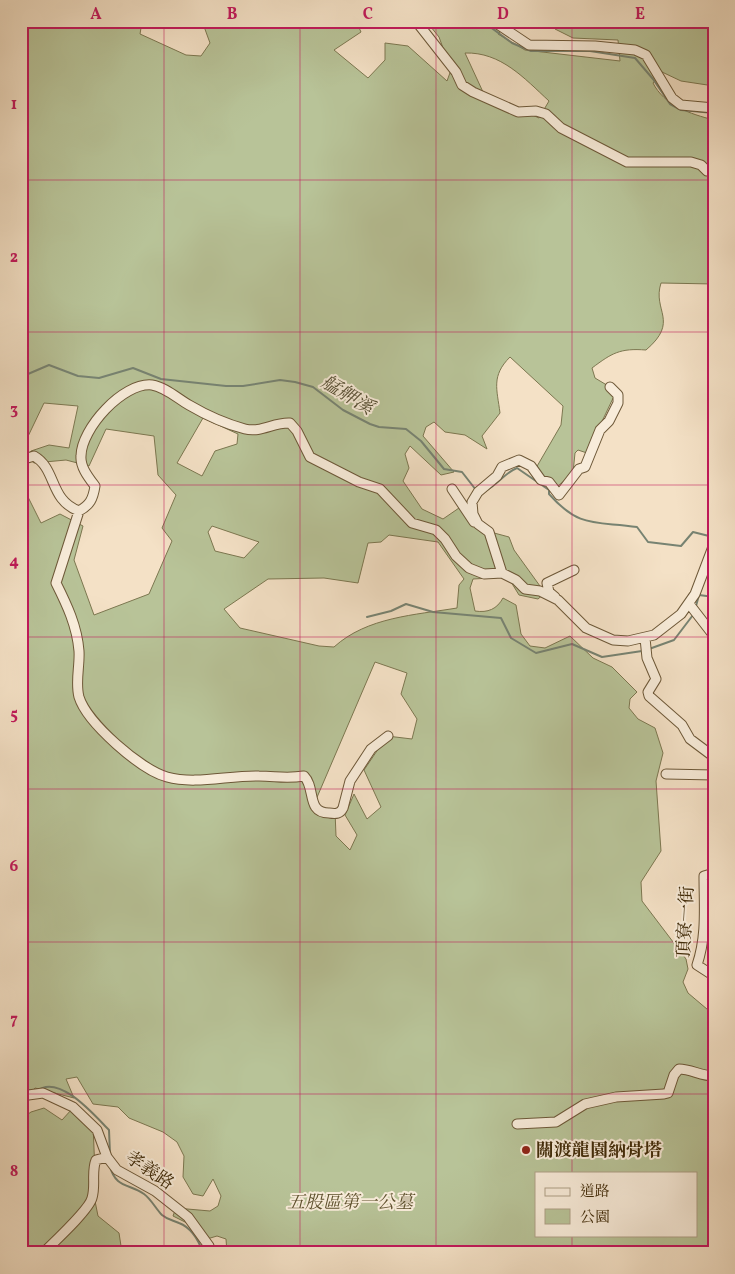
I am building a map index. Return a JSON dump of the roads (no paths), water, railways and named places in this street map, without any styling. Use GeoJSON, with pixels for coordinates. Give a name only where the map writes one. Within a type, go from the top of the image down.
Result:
{"type":"FeatureCollection","features":[{"type":"Feature","properties":{"kind":"street"},"geometry":{"type":"LineString","coordinates":[[416,21],[456,72],[462,85],[473,92],[518,112],[536,111],[546,114],[567,132],[626,162],[691,162],[701,165],[710,171]]}},
{"type":"Feature","properties":{"kind":"street"},"geometry":{"type":"LineString","coordinates":[[493,21],[529,45],[595,46],[635,50],[646,55],[672,98],[681,105],[714,108]]}},
{"type":"Feature","properties":{"kind":"street"},"geometry":{"type":"LineString","coordinates":[[388,736],[372,749],[350,780],[344,808],[336,814],[323,813],[317,810],[312,800],[309,781],[304,776],[284,779],[258,776],[184,779],[168,777],[146,766],[100,730],[90,719],[79,697],[76,632],[70,611],[56,583],[79,512],[88,506],[93,497],[95,486],[81,463],[80,455],[83,443],[103,411],[119,397],[140,386],[152,385],[171,393],[210,416],[247,429],[261,429],[281,422],[290,423],[297,431],[310,457],[359,482],[380,489],[412,524],[436,530],[456,556],[469,568],[484,574],[502,573],[516,580],[525,589],[540,591],[558,600]]}},
{"type":"Feature","properties":{"kind":"street"},"geometry":{"type":"LineString","coordinates":[[478,524],[473,514],[472,502],[478,492],[497,476],[502,467],[519,460],[531,466],[541,480],[550,482],[559,495],[579,469],[585,467],[600,430],[609,420],[618,403],[618,395],[610,387]]}},
{"type":"Feature","properties":{"kind":"street"},"geometry":{"type":"LineString","coordinates":[[21,460],[34,456],[42,460],[58,496],[68,507],[79,512]]}},
{"type":"Feature","properties":{"kind":"street"},"geometry":{"type":"LineString","coordinates":[[452,489],[474,522],[489,532],[502,573]]}},
{"type":"Feature","properties":{"kind":"street"},"geometry":{"type":"LineString","coordinates":[[574,570],[547,583],[549,592],[586,628],[613,640],[646,641],[667,628],[690,605],[714,544]]}},
{"type":"Feature","properties":{"kind":"street"},"geometry":{"type":"LineString","coordinates":[[690,605],[714,636]]}},
{"type":"Feature","properties":{"kind":"street"},"geometry":{"type":"LineString","coordinates":[[646,641],[647,658],[656,680],[648,692],[649,696],[682,725],[690,739],[714,757]]}},
{"type":"Feature","properties":{"kind":"street"},"geometry":{"type":"LineString","coordinates":[[666,774],[714,774]]}},
{"type":"Feature","properties":{"kind":"street","name":"頂寮一街"},"geometry":{"type":"LineString","coordinates":[[713,973],[697,965],[705,923],[704,876],[714,874]]}},
{"type":"Feature","properties":{"kind":"street"},"geometry":{"type":"LineString","coordinates":[[518,1124],[556,1122],[585,1104],[616,1098],[668,1093],[674,1075],[679,1069],[688,1069],[701,1075],[714,1076]]}},
{"type":"Feature","properties":{"kind":"street","name":"孝義路"},"geometry":{"type":"LineString","coordinates":[[21,1096],[43,1093],[73,1107],[97,1130],[107,1156],[117,1170],[155,1191],[188,1216],[209,1246],[211,1253]]}},
{"type":"Feature","properties":{"kind":"street"},"geometry":{"type":"LineString","coordinates":[[43,1253],[85,1210],[92,1199],[93,1168],[96,1160],[107,1156]]}},
{"type":"Feature","properties":{"kind":"waterway"},"geometry":{"type":"LineString","coordinates":[[436,21],[446,25],[457,21]]}},
{"type":"Feature","properties":{"kind":"waterway"},"geometry":{"type":"LineString","coordinates":[[482,21],[512,43],[531,51],[590,51],[635,58],[653,79],[670,104],[681,110],[714,113]]}},
{"type":"Feature","properties":{"kind":"waterway","name":"艋舺溪"},"geometry":{"type":"LineString","coordinates":[[21,377],[49,365],[78,376],[99,378],[133,368],[161,379],[226,386],[243,386],[280,380],[295,382],[313,387],[343,410],[370,424],[379,427],[406,429],[421,441],[444,469],[462,472],[476,490]]}},
{"type":"Feature","properties":{"kind":"waterway","name":"艋舺溪"},"geometry":{"type":"LineString","coordinates":[[485,491],[517,468],[549,490],[549,494],[560,505],[579,518],[599,523],[637,527],[648,542],[681,546],[693,532],[709,536],[712,542]]}},
{"type":"Feature","properties":{"kind":"waterway"},"geometry":{"type":"LineString","coordinates":[[696,606],[699,595],[714,597]]}},
{"type":"Feature","properties":{"kind":"waterway"},"geometry":{"type":"LineString","coordinates":[[367,617],[391,611],[406,604],[433,612],[501,618],[511,638],[536,653],[572,644],[602,657],[642,651]]}},
{"type":"Feature","properties":{"kind":"waterway"},"geometry":{"type":"LineString","coordinates":[[649,649],[674,640],[693,615]]}},
{"type":"Feature","properties":{"kind":"waterway"},"geometry":{"type":"LineString","coordinates":[[37,1091],[46,1087],[56,1088],[76,1098],[109,1130],[110,1154]]}},
{"type":"Feature","properties":{"kind":"waterway"},"geometry":{"type":"LineString","coordinates":[[110,1166],[112,1173],[119,1182],[144,1194],[162,1215],[188,1228],[197,1240],[203,1253]]}},
{"type":"Feature","properties":{"kind":"place","name":"關渡龍園納骨塔"},"geometry":{"type":"Point","coordinates":[526,1150]}},
{"type":"Feature","properties":{"kind":"park label","name":"五股區第一公墓"},"geometry":{"type":"Point","coordinates":[350,1202]}}]}
